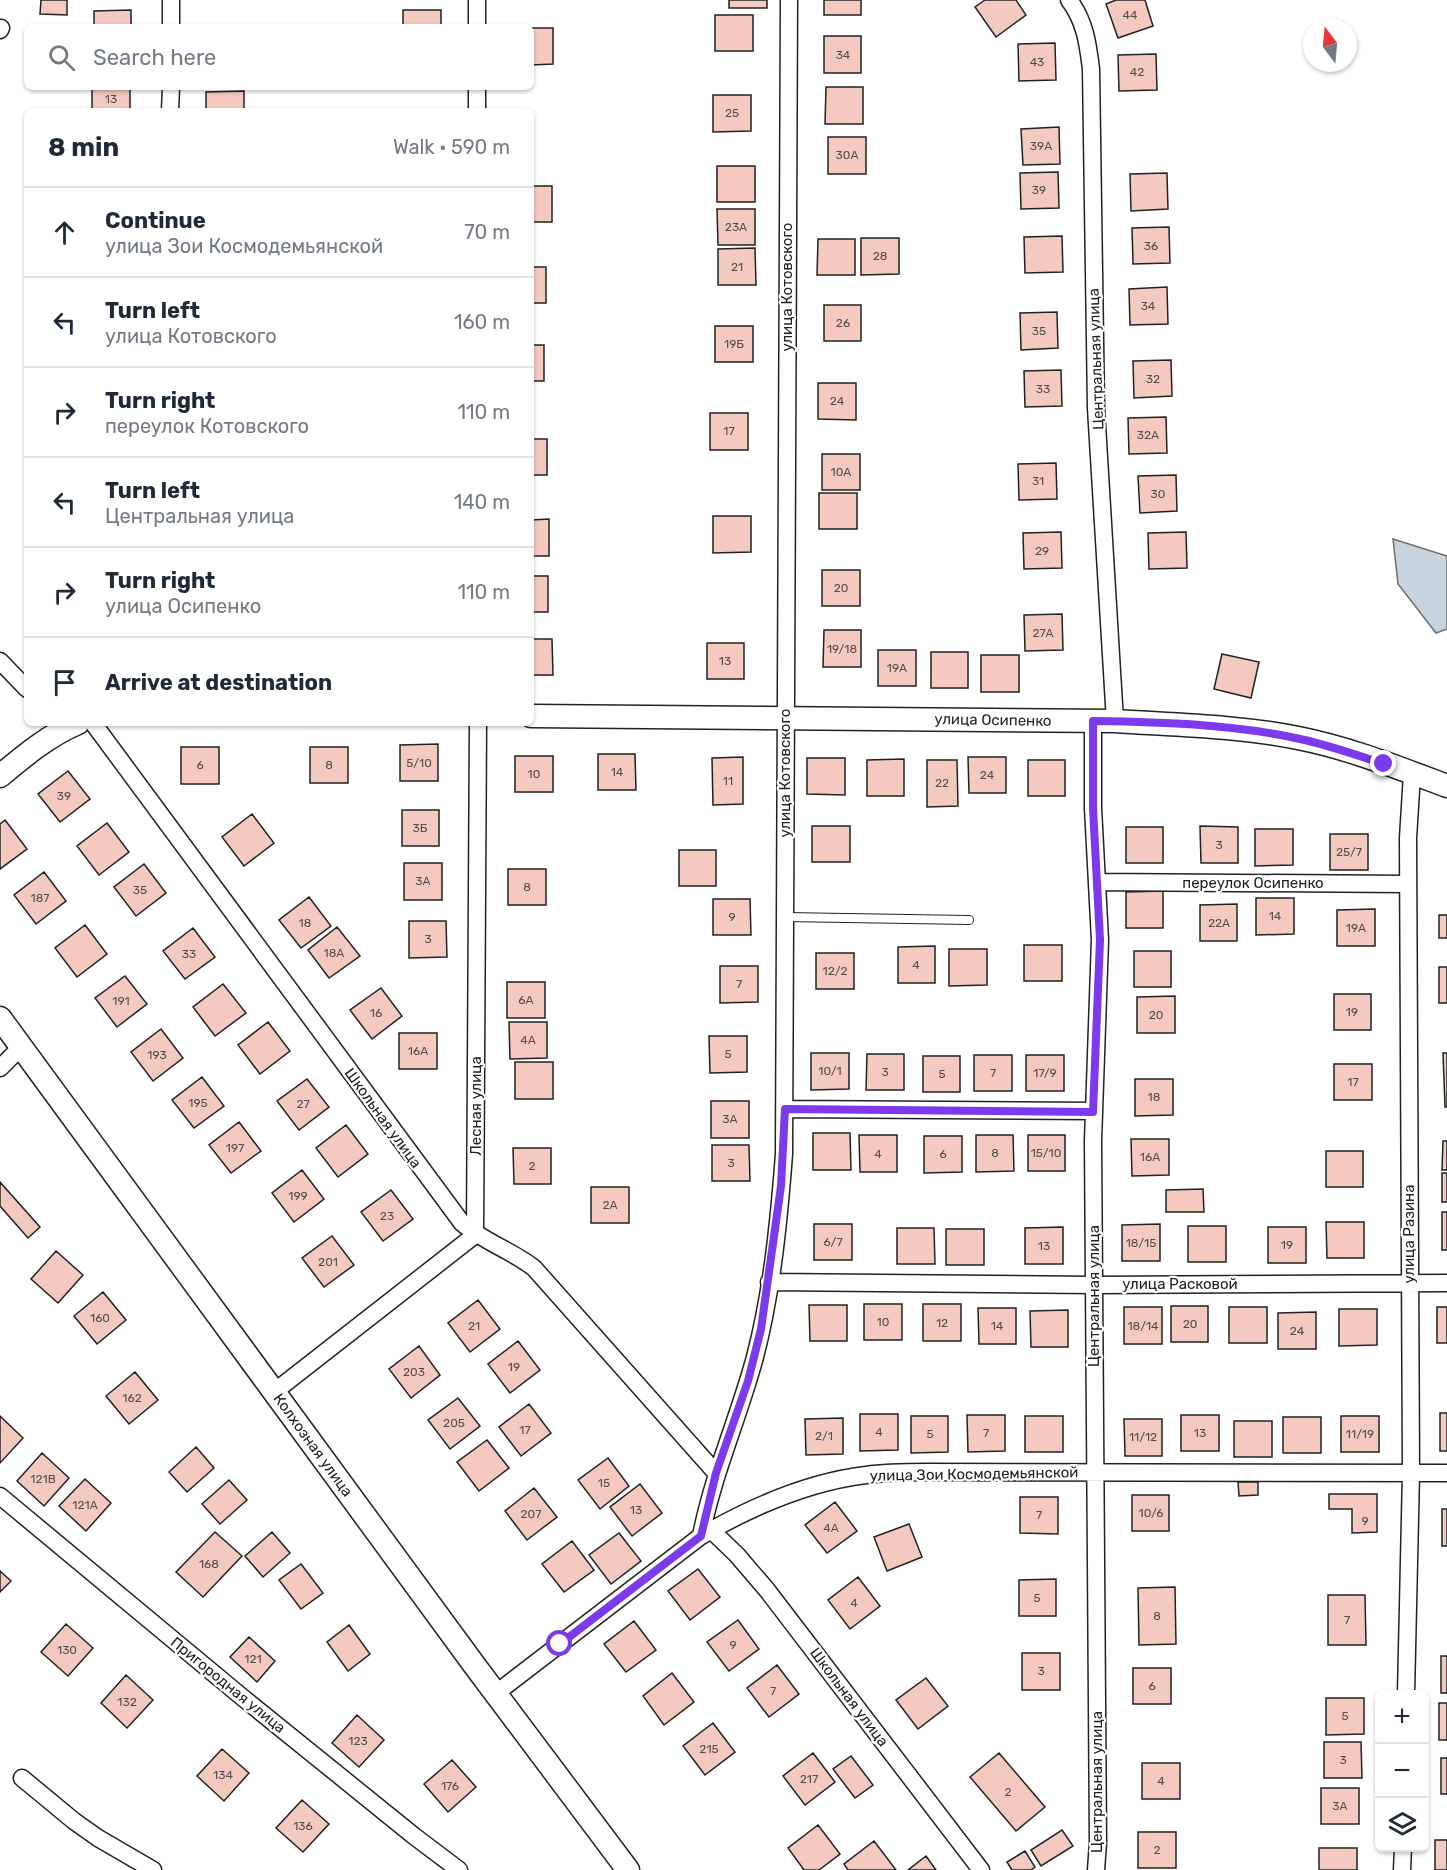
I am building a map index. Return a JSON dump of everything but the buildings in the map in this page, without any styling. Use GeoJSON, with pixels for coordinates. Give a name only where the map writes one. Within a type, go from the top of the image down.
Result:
{"type":"FeatureCollection","features":[{"type":"Feature","properties":{"kind":"main road","name":"улица Осипенко"},"geometry":{"type":"LineString","coordinates":[[534,716],[1093,721],[1209,726],[1259,731],[1300,739],[1339,749],[1447,786]]}},
{"type":"Feature","properties":{"kind":"main road"},"geometry":{"type":"LineString","coordinates":[[0,776],[66,726]]}},
{"type":"Feature","properties":{"kind":"main road","name":"Колхозная улица"},"geometry":{"type":"LineString","coordinates":[[0,1018],[495,1694],[628,1870]]}},
{"type":"Feature","properties":{"kind":"street"},"geometry":{"type":"LineString","coordinates":[[171,0],[171,24]]}},
{"type":"Feature","properties":{"kind":"street"},"geometry":{"type":"LineString","coordinates":[[477,0],[477,24]]}},
{"type":"Feature","properties":{"kind":"street","name":"улица Котовского"},"geometry":{"type":"LineString","coordinates":[[706,1533],[716,1473],[755,1356],[769,1282],[781,1186],[785,1109],[789,0]]}},
{"type":"Feature","properties":{"kind":"street","name":"Центральная улица"},"geometry":{"type":"LineString","coordinates":[[1070,0],[1087,36],[1091,69],[1096,408],[1115,722]]}},
{"type":"Feature","properties":{"kind":"street"},"geometry":{"type":"LineString","coordinates":[[170,108],[171,90]]}},
{"type":"Feature","properties":{"kind":"street"},"geometry":{"type":"LineString","coordinates":[[477,90],[477,108]]}},
{"type":"Feature","properties":{"kind":"street"},"geometry":{"type":"LineString","coordinates":[[0,661],[24,686]]}},
{"type":"Feature","properties":{"kind":"street","name":"Центральная улица"},"geometry":{"type":"LineString","coordinates":[[1093,721],[1093,808],[1100,940],[1093,1112],[1098,1831],[1096,1870]]}},
{"type":"Feature","properties":{"kind":"street","name":"Школьная улица"},"geometry":{"type":"LineString","coordinates":[[95,726],[462,1223],[475,1235],[509,1251],[534,1268],[716,1473]]}},
{"type":"Feature","properties":{"kind":"street","name":"Лесная улица"},"geometry":{"type":"LineString","coordinates":[[475,1235],[478,726]]}},
{"type":"Feature","properties":{"kind":"street","name":"улица Разина"},"geometry":{"type":"LineString","coordinates":[[1406,1690],[1411,1473],[1408,1283],[1408,838],[1412,774]]}},
{"type":"Feature","properties":{"kind":"street","name":"переулок Осипенко"},"geometry":{"type":"LineString","coordinates":[[1097,882],[1408,884]]}},
{"type":"Feature","properties":{"kind":"street"},"geometry":{"type":"LineString","coordinates":[[0,1068],[21,1047]]}},
{"type":"Feature","properties":{"kind":"street"},"geometry":{"type":"LineString","coordinates":[[785,1109],[1093,1112]]}},
{"type":"Feature","properties":{"kind":"street"},"geometry":{"type":"LineString","coordinates":[[274,1392],[475,1235]]}},
{"type":"Feature","properties":{"kind":"street","name":"улица Расковой"},"geometry":{"type":"LineString","coordinates":[[769,1282],[1094,1285],[1447,1283]]}},
{"type":"Feature","properties":{"kind":"street","name":"улица Зои Космодемьянской"},"geometry":{"type":"LineString","coordinates":[[495,1694],[706,1533],[749,1511],[801,1490],[837,1480],[865,1475],[926,1472],[1447,1473]]}},
{"type":"Feature","properties":{"kind":"street","name":"Пригородная улица"},"geometry":{"type":"LineString","coordinates":[[0,1496],[242,1697],[459,1870]]}},
{"type":"Feature","properties":{"kind":"street","name":"Школьная улица"},"geometry":{"type":"LineString","coordinates":[[706,1533],[745,1563],[981,1870]]}},
{"type":"Feature","properties":{"kind":"street"},"geometry":{"type":"LineString","coordinates":[[22,1778],[98,1838],[153,1870]]}},
{"type":"Feature","properties":{"kind":"street"},"geometry":{"type":"LineString","coordinates":[[1402,1852],[1402,1870]]}},
{"type":"Feature","properties":{"kind":"lane"},"geometry":{"type":"LineString","coordinates":[[785,917],[969,920]]}},
{"type":"Feature","properties":{"kind":"shaded area"},"geometry":{"type":"Polygon","coordinates":[[[1393,539],[1447,556],[1447,629],[1436,633],[1398,584],[1393,539]]]}},
{"type":"Feature","properties":{"kind":"route"},"geometry":{"type":"LineString","coordinates":[[560,1644],[701,1536],[716,1473],[748,1381],[761,1329],[778,1216],[784,1154],[785,1109],[1093,1112],[1100,940],[1093,808],[1093,721],[1209,726],[1259,731],[1339,749],[1384,764]]}}]}
